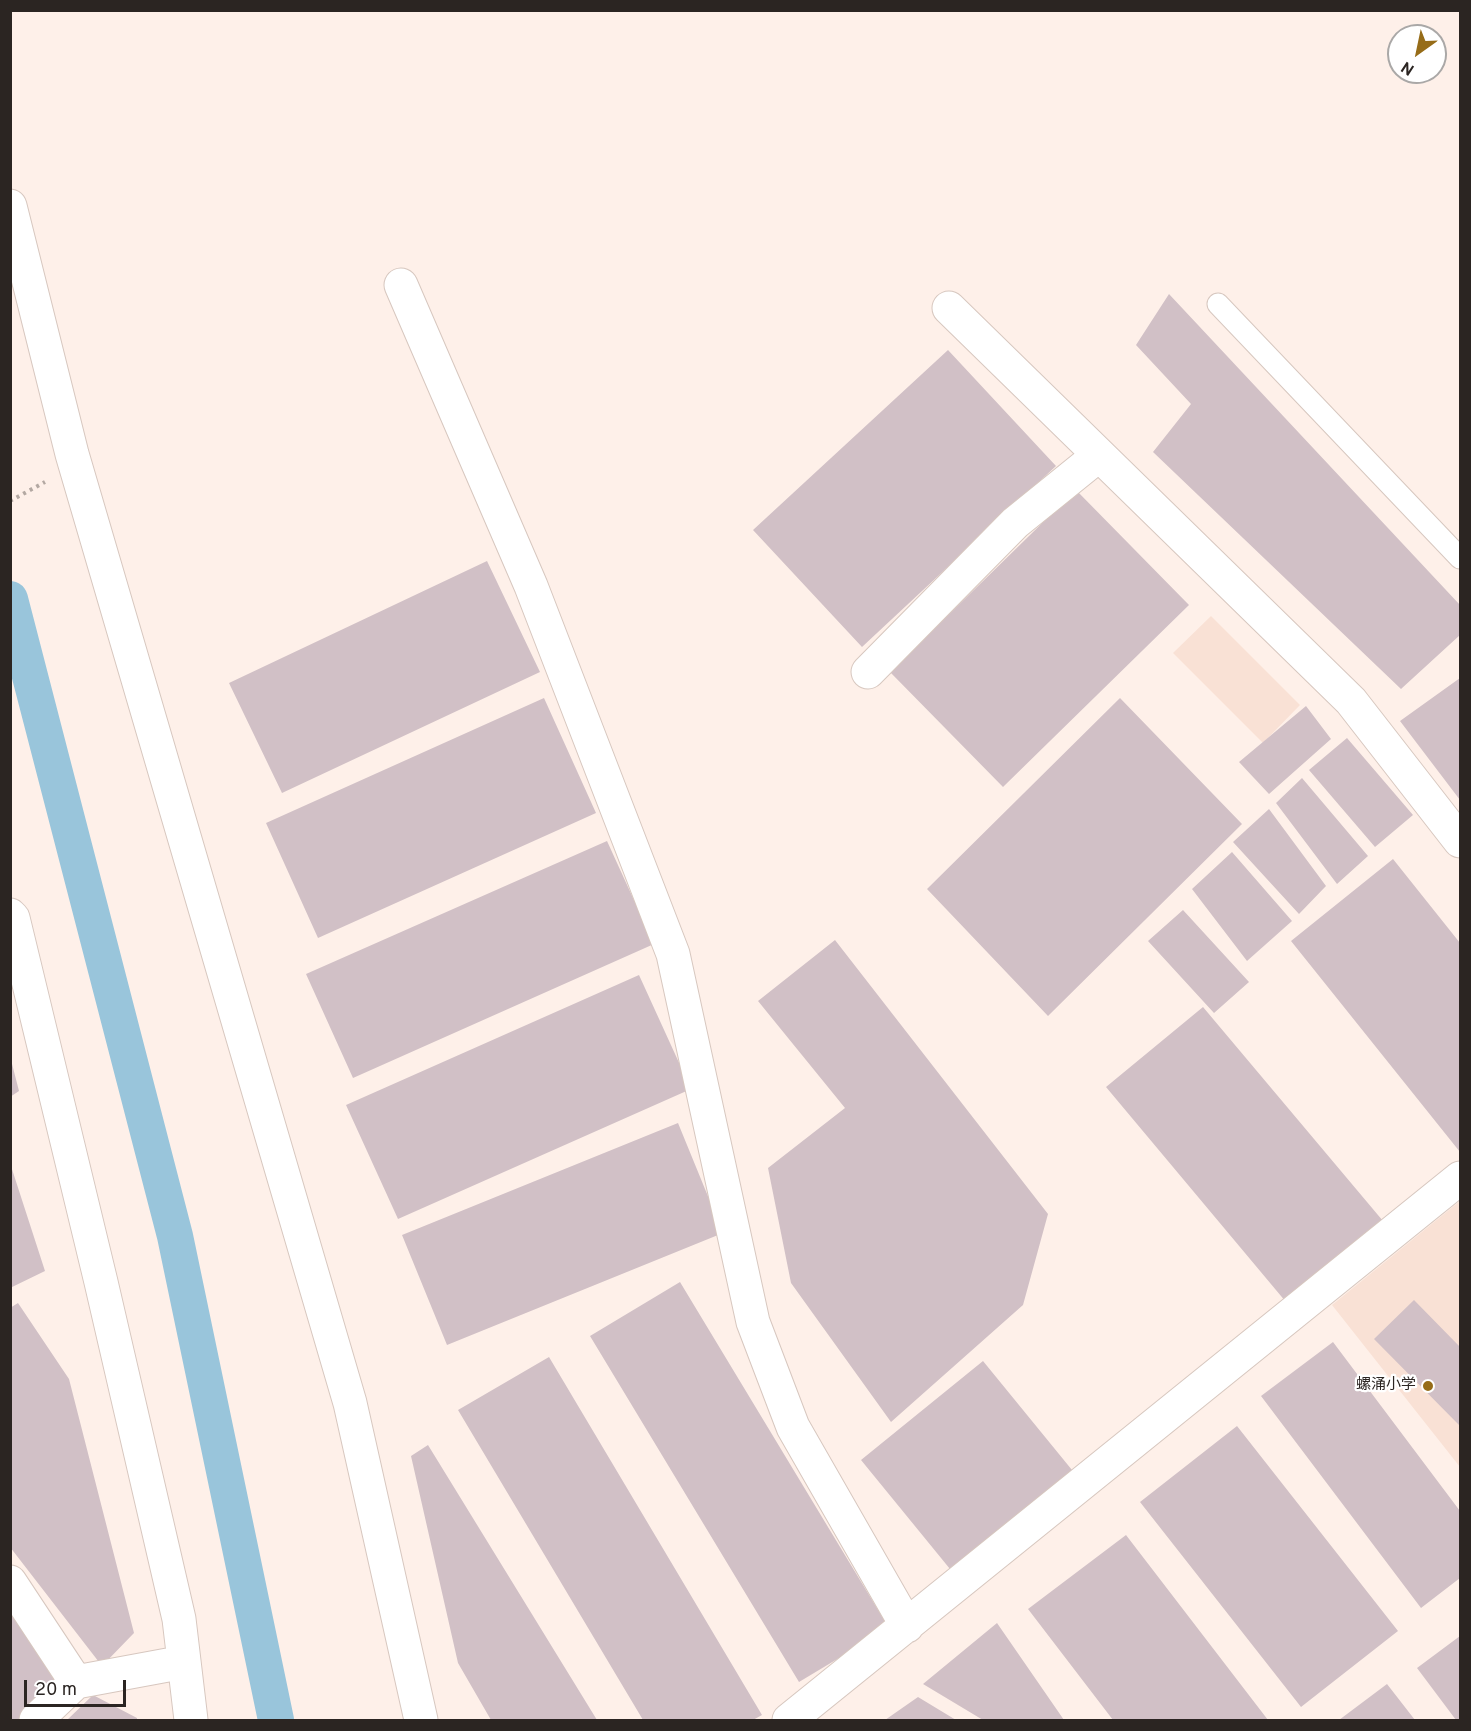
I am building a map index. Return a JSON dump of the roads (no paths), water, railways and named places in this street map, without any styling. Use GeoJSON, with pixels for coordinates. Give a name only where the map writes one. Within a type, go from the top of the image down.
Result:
{"type":"FeatureCollection","features":[{"type":"Feature","properties":{"kind":"street"},"geometry":{"type":"LineString","coordinates":[[10,206],[72,454],[350,1403],[421,1720]]}},
{"type":"Feature","properties":{"kind":"street"},"geometry":{"type":"LineString","coordinates":[[401,285],[531,586],[673,954],[753,1322],[793,1427],[907,1626]]}},
{"type":"Feature","properties":{"kind":"street"},"geometry":{"type":"LineString","coordinates":[[949,308],[1351,701],[1461,841]]}},
{"type":"Feature","properties":{"kind":"street"},"geometry":{"type":"LineString","coordinates":[[868,672],[1016,523],[1100,455]]}},
{"type":"Feature","properties":{"kind":"street"},"geometry":{"type":"LineString","coordinates":[[10,915],[13,918],[112,1329],[179,1619],[191,1720]]}},
{"type":"Feature","properties":{"kind":"street"},"geometry":{"type":"LineString","coordinates":[[789,1720],[1461,1179]]}},
{"type":"Feature","properties":{"kind":"street"},"geometry":{"type":"LineString","coordinates":[[10,1582],[76,1682]]}},
{"type":"Feature","properties":{"kind":"street"},"geometry":{"type":"LineString","coordinates":[[36,1720],[76,1682],[184,1662]]}},
{"type":"Feature","properties":{"kind":"lane"},"geometry":{"type":"LineString","coordinates":[[1218,304],[1461,558]]}},
{"type":"Feature","properties":{"kind":"waterway"},"geometry":{"type":"LineString","coordinates":[[10,599],[175,1236],[276,1720]]}},
{"type":"Feature","properties":{"kind":"place","name":"螺涌小学"},"geometry":{"type":"Point","coordinates":[1428,1386]}}]}
